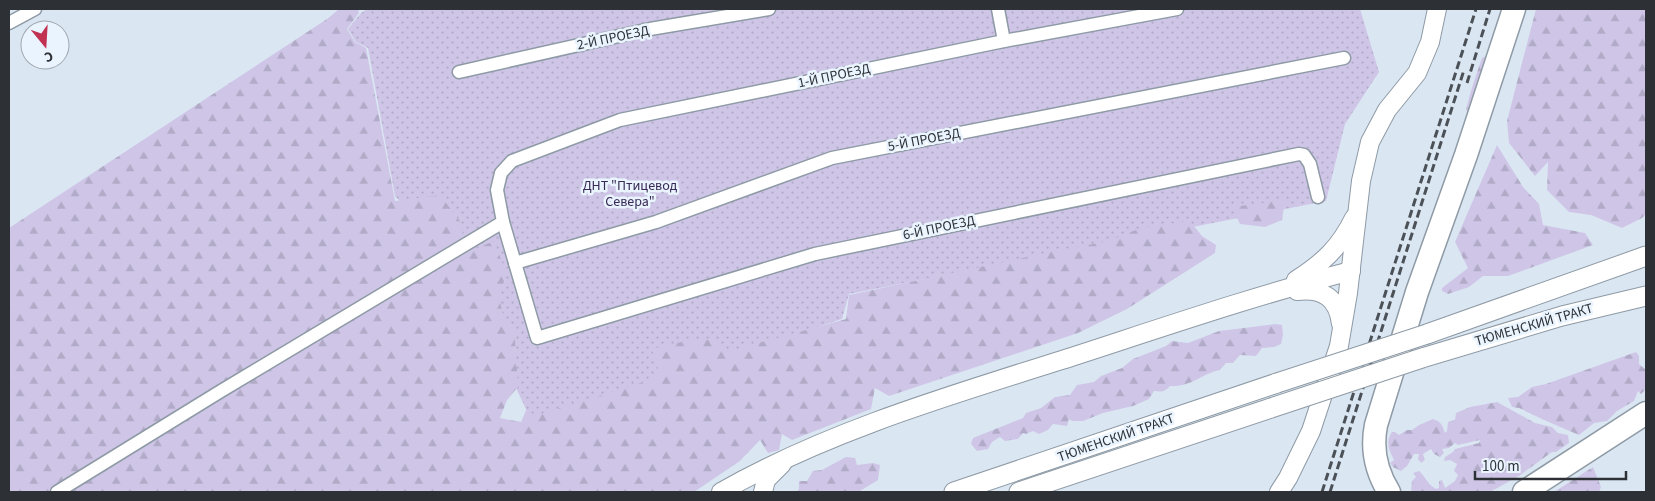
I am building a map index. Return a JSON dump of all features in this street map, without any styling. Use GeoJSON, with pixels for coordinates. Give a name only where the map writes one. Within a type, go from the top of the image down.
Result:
{"type":"FeatureCollection","features":[{"type":"Feature","properties":{"kind":"highway"},"geometry":{"type":"LineString","coordinates":[[1388,492],[1377,470],[1374,454],[1373,440],[1376,425],[1417,292],[1466,155],[1514,9]]}},
{"type":"Feature","properties":{"kind":"highway"},"geometry":{"type":"LineString","coordinates":[[1524,492],[1646,413]]}},
{"type":"Feature","properties":{"kind":"main road"},"geometry":{"type":"LineString","coordinates":[[1279,492],[1311,432],[1334,366],[1342,331],[1364,167],[1370,142],[1387,110],[1417,73],[1430,42],[1436,9]]}},
{"type":"Feature","properties":{"kind":"main road"},"geometry":{"type":"LineString","coordinates":[[1269,294],[1294,282],[1320,265],[1341,240],[1358,209]]}},
{"type":"Feature","properties":{"kind":"main road"},"geometry":{"type":"LineString","coordinates":[[1589,276],[1646,248]]}},
{"type":"Feature","properties":{"kind":"main road","name":"ТЮМЕНСКИЙ ТРАКТ"},"geometry":{"type":"LineString","coordinates":[[954,492],[1427,334],[1646,256]]}},
{"type":"Feature","properties":{"kind":"main road"},"geometry":{"type":"LineString","coordinates":[[721,492],[776,462],[806,449],[994,381],[1269,294],[1351,271]]}},
{"type":"Feature","properties":{"kind":"main road"},"geometry":{"type":"LineString","coordinates":[[1269,294],[1300,290],[1315,291],[1328,296],[1336,303],[1340,313],[1342,331]]}},
{"type":"Feature","properties":{"kind":"main road","name":"ТЮМЕНСКИЙ ТРАКТ"},"geometry":{"type":"LineString","coordinates":[[1019,492],[1422,358],[1562,316],[1646,296]]}},
{"type":"Feature","properties":{"kind":"main road"},"geometry":{"type":"LineString","coordinates":[[762,492],[766,480],[774,471],[806,449]]}},
{"type":"Feature","properties":{"kind":"street"},"geometry":{"type":"LineString","coordinates":[[9,23],[35,9]]}},
{"type":"Feature","properties":{"kind":"street","name":"2-Й ПРОЕЗД"},"geometry":{"type":"LineString","coordinates":[[459,72],[650,29],[768,9]]}},
{"type":"Feature","properties":{"kind":"street"},"geometry":{"type":"LineString","coordinates":[[998,9],[1004,41]]}},
{"type":"Feature","properties":{"kind":"street","name":"1-Й ПРОЕЗД"},"geometry":{"type":"LineString","coordinates":[[504,222],[497,190],[501,173],[512,161],[620,120],[1004,41],[1177,9]]}},
{"type":"Feature","properties":{"kind":"street","name":"5-Й ПРОЕЗД"},"geometry":{"type":"LineString","coordinates":[[515,263],[656,222],[832,158],[1344,58]]}},
{"type":"Feature","properties":{"kind":"street","name":"6-Й ПРОЕЗД"},"geometry":{"type":"LineString","coordinates":[[515,263],[537,338],[815,254],[1299,154],[1304,155],[1310,164],[1318,197]]}},
{"type":"Feature","properties":{"kind":"street"},"geometry":{"type":"LineString","coordinates":[[57,492],[221,391],[504,222],[515,263]]}},
{"type":"Feature","properties":{"kind":"green space"},"geometry":{"type":"Polygon","coordinates":[[[339,9],[358,9],[359,13],[347,29],[355,42],[366,48],[395,201],[440,195],[463,225],[461,255],[494,241],[507,275],[498,293],[503,315],[514,326],[518,387],[507,400],[500,418],[521,422],[527,408],[534,416],[644,382],[660,375],[652,349],[690,340],[715,340],[730,351],[846,319],[849,295],[1109,241],[1141,228],[1190,221],[1202,236],[1216,245],[1215,253],[1127,309],[1078,333],[889,396],[875,388],[871,409],[792,440],[782,434],[779,450],[768,453],[760,440],[740,461],[694,492],[9,492],[9,228],[327,19],[339,9]]]}},
{"type":"Feature","properties":{"kind":"green space","name":"ДНТ \"Птицевод Севера\""},"geometry":{"type":"Polygon","coordinates":[[[367,9],[1360,9],[1379,72],[1345,124],[1326,201],[849,294],[842,319],[532,422],[458,265],[395,196],[368,48],[356,42],[348,29],[361,13],[367,9]]]}},
{"type":"Feature","properties":{"kind":"green space"},"geometry":{"type":"Polygon","coordinates":[[[1536,9],[1646,9],[1646,214],[1622,228],[1591,215],[1569,212],[1547,190],[1548,162],[1535,176],[1509,143],[1507,121],[1536,9]]]}},
{"type":"Feature","properties":{"kind":"green space"},"geometry":{"type":"Polygon","coordinates":[[[1486,56],[1469,113],[1466,110],[1471,90],[1482,58],[1486,56]]]}},
{"type":"Feature","properties":{"kind":"green space"},"geometry":{"type":"Polygon","coordinates":[[[1497,145],[1523,187],[1539,204],[1543,225],[1585,233],[1593,245],[1508,276],[1483,276],[1469,287],[1448,294],[1442,291],[1442,288],[1468,268],[1455,242],[1497,145]]]}},
{"type":"Feature","properties":{"kind":"green space"},"geometry":{"type":"Polygon","coordinates":[[[1285,200],[1282,220],[1265,227],[1240,224],[1232,207],[1285,200]]]}},
{"type":"Feature","properties":{"kind":"green space"},"geometry":{"type":"Polygon","coordinates":[[[1275,324],[1282,325],[1283,335],[1281,344],[1262,348],[1256,356],[1240,355],[1233,363],[1226,363],[1220,370],[1191,382],[1170,386],[1163,391],[1154,391],[1149,399],[1133,406],[1103,413],[1083,421],[1072,421],[1069,419],[1067,426],[1053,424],[1048,430],[1039,434],[1033,431],[1026,434],[1023,433],[1018,439],[1005,441],[1000,437],[992,442],[988,449],[977,451],[971,444],[973,438],[1023,418],[1026,413],[1041,408],[1055,397],[1070,395],[1077,385],[1094,382],[1101,376],[1122,368],[1133,359],[1166,346],[1172,341],[1188,343],[1219,331],[1275,324]]]}},
{"type":"Feature","properties":{"kind":"green space"},"geometry":{"type":"Polygon","coordinates":[[[1636,352],[1639,356],[1639,364],[1646,370],[1646,389],[1641,394],[1638,391],[1634,401],[1617,411],[1607,421],[1594,423],[1579,435],[1519,408],[1512,407],[1508,398],[1518,397],[1532,387],[1546,384],[1636,352]]]}},
{"type":"Feature","properties":{"kind":"green space"},"geometry":{"type":"Polygon","coordinates":[[[1497,402],[1535,423],[1552,427],[1558,433],[1568,435],[1569,443],[1556,452],[1552,452],[1519,476],[1490,492],[1414,492],[1411,490],[1412,481],[1416,477],[1413,473],[1419,471],[1430,485],[1436,489],[1439,488],[1439,481],[1442,480],[1445,488],[1455,481],[1458,475],[1454,471],[1457,464],[1450,460],[1444,461],[1445,457],[1455,449],[1479,443],[1480,440],[1458,445],[1455,443],[1449,448],[1442,449],[1444,453],[1440,457],[1434,454],[1431,449],[1423,454],[1425,460],[1421,463],[1418,459],[1419,454],[1414,454],[1407,466],[1401,471],[1390,463],[1394,460],[1388,443],[1392,432],[1399,435],[1433,419],[1441,424],[1445,433],[1448,422],[1455,420],[1456,413],[1470,407],[1497,402]]]}},
{"type":"Feature","properties":{"kind":"green space"},"geometry":{"type":"Polygon","coordinates":[[[846,457],[855,458],[857,465],[873,463],[880,465],[878,480],[860,491],[796,492],[799,489],[799,481],[807,481],[813,471],[822,470],[846,457]]]}},
{"type":"Feature","properties":{"kind":"green space"},"geometry":{"type":"Polygon","coordinates":[[[1593,467],[1601,487],[1599,492],[1554,492],[1593,467]]]}},
{"type":"Feature","properties":{"kind":"railway"},"geometry":{"type":"LineString","coordinates":[[1322,492],[1476,9]]}},
{"type":"Feature","properties":{"kind":"railway"},"geometry":{"type":"LineString","coordinates":[[1467,83],[1490,9]]}},
{"type":"Feature","properties":{"kind":"railway"},"geometry":{"type":"LineString","coordinates":[[1330,492],[1464,70]]}}]}
